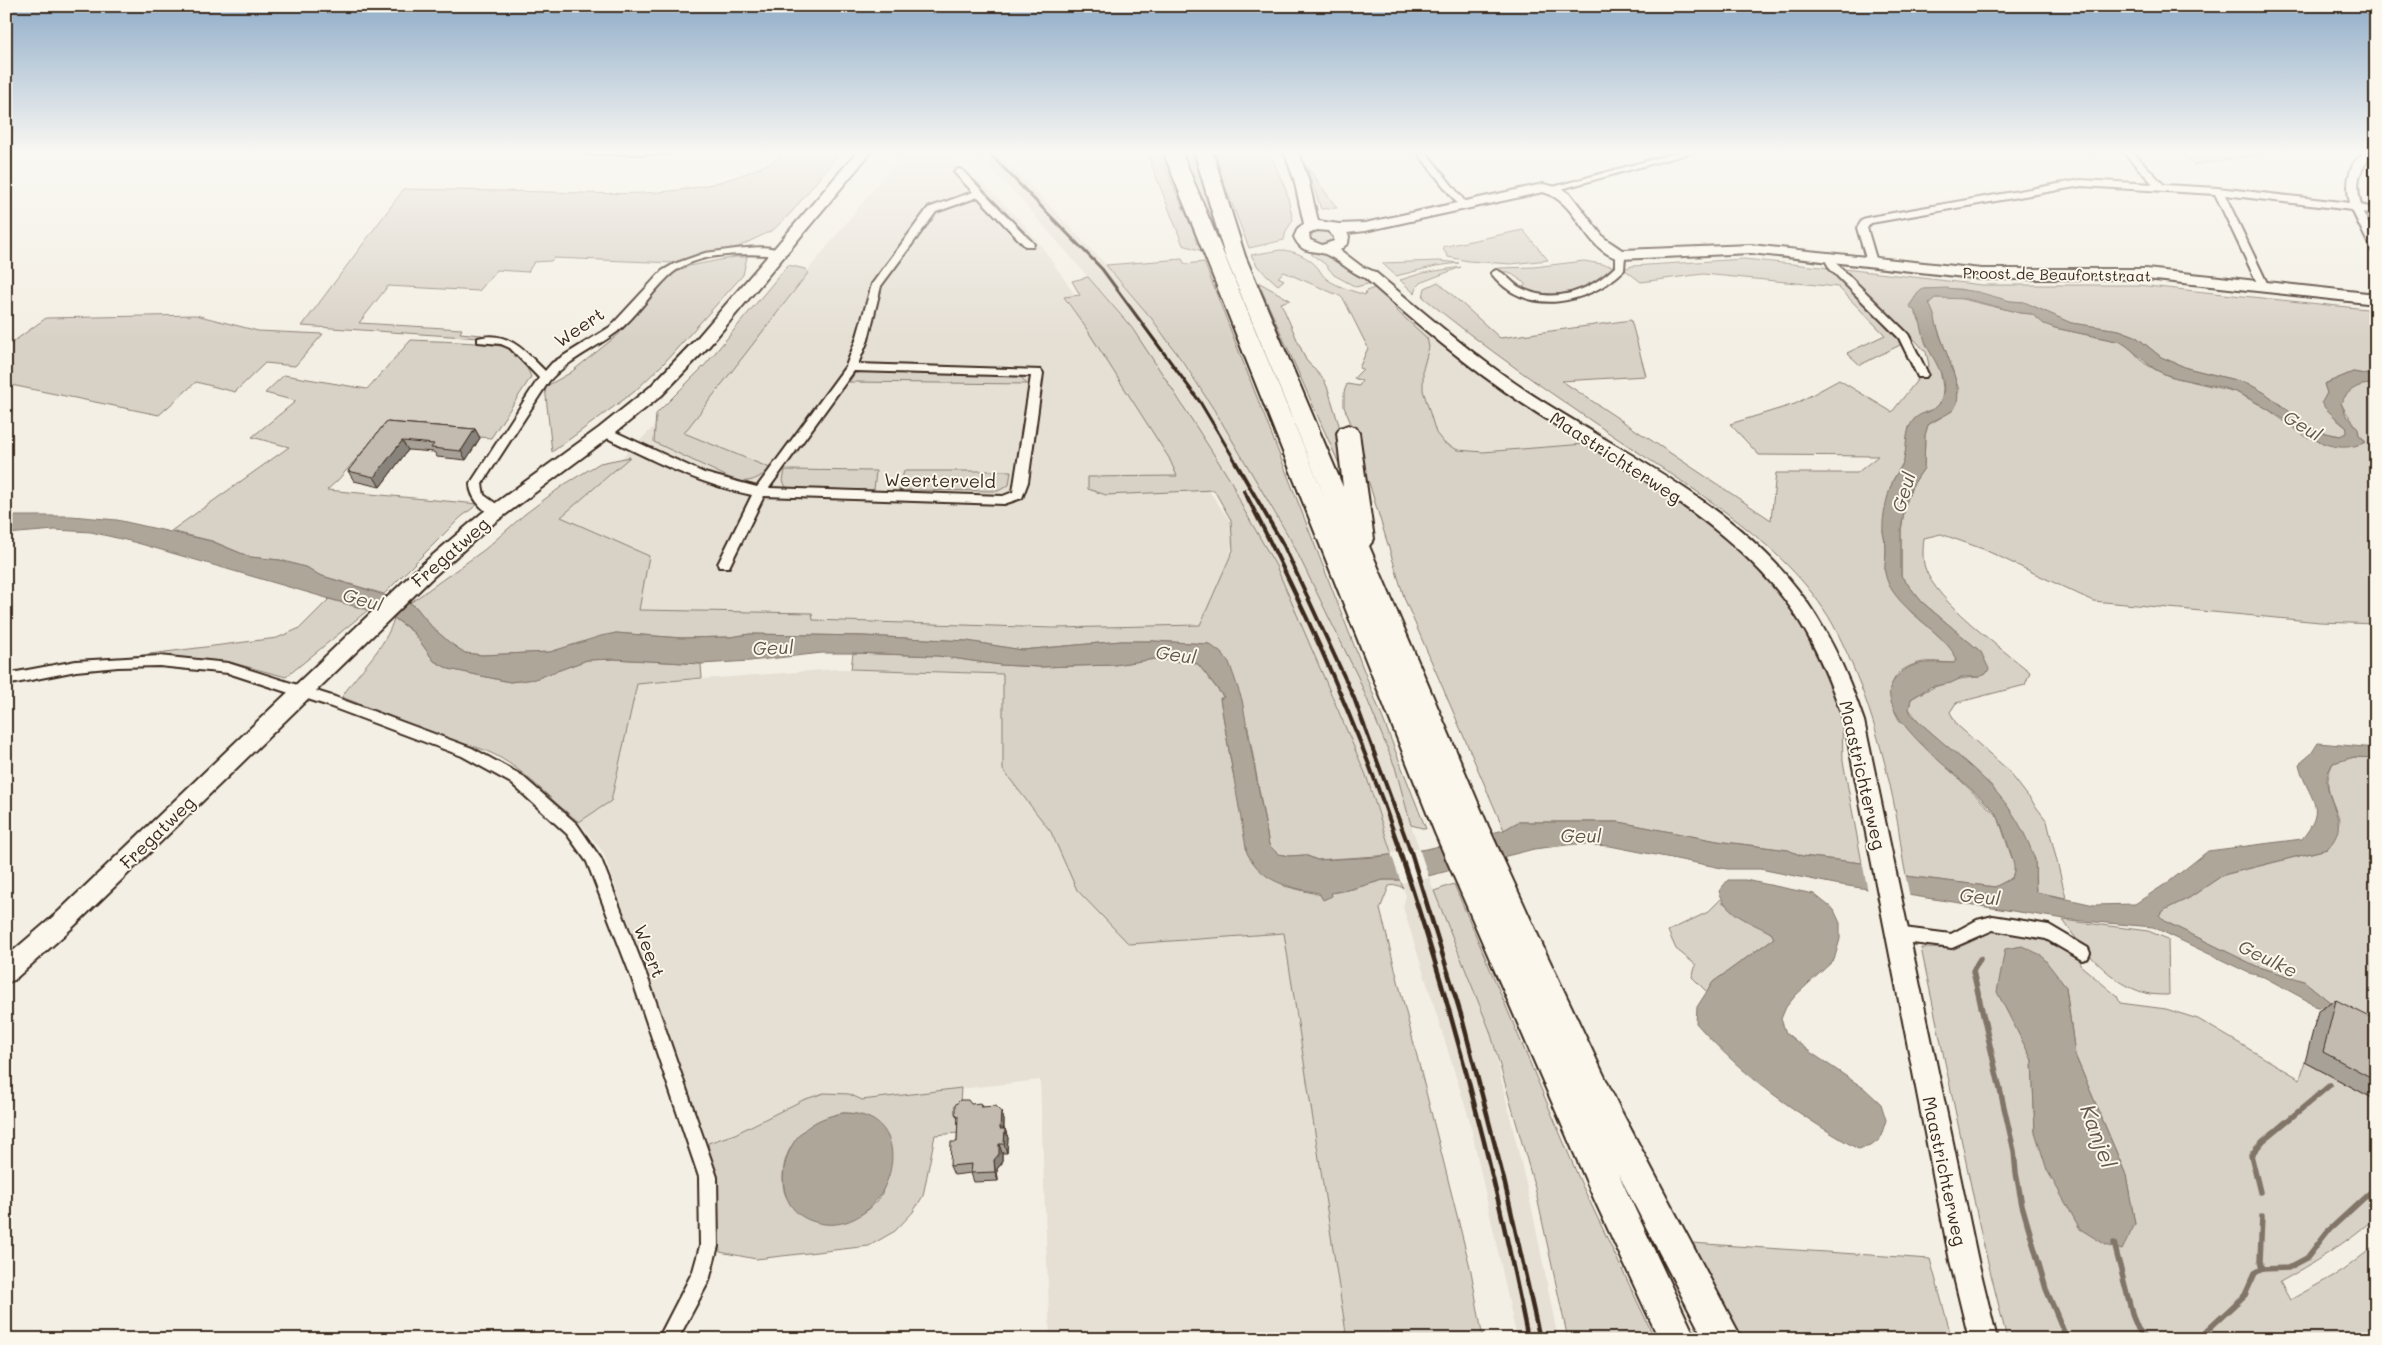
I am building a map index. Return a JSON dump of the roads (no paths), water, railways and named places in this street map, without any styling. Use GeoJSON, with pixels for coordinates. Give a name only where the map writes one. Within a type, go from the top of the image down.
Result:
{"type":"FeatureCollection","features":[{"type":"Feature","properties":{"kind":"highway"},"geometry":{"type":"LineString","coordinates":[[1199,214],[1482,876],[1606,1117],[1724,1339]]}},
{"type":"Feature","properties":{"kind":"highway"},"geometry":{"type":"LineString","coordinates":[[1221,214],[1235,256],[1364,564],[1461,830]]}},
{"type":"Feature","properties":{"kind":"highway"},"geometry":{"type":"LineString","coordinates":[[1235,256],[1267,282]]}},
{"type":"Feature","properties":{"kind":"highway"},"geometry":{"type":"LineString","coordinates":[[1348,433],[1358,498],[1364,564]]}},
{"type":"Feature","properties":{"kind":"highway"},"geometry":{"type":"LineString","coordinates":[[1482,876],[1607,1189],[1678,1339]]}},
{"type":"Feature","properties":{"kind":"street","name":"Fregatweg"},"geometry":{"type":"LineString","coordinates":[[6,972],[64,921],[293,689],[370,627],[457,544],[498,511],[605,432],[673,374],[812,214]]}},
{"type":"Feature","properties":{"kind":"street"},"geometry":{"type":"LineString","coordinates":[[724,564],[760,492],[852,367],[862,340],[876,286],[929,214]]}},
{"type":"Feature","properties":{"kind":"street"},"geometry":{"type":"LineString","coordinates":[[999,214],[1029,244]]}},
{"type":"Feature","properties":{"kind":"street"},"geometry":{"type":"LineString","coordinates":[[1313,214],[1330,235],[1424,214]]}},
{"type":"Feature","properties":{"kind":"street"},"geometry":{"type":"LineString","coordinates":[[1496,273],[1504,283],[1515,290],[1543,298],[1556,298],[1586,292],[1600,285],[1620,268],[1620,255],[1606,248],[1578,214]]}},
{"type":"Feature","properties":{"kind":"street"},"geometry":{"type":"LineString","coordinates":[[1872,262],[1862,228],[1867,221],[1904,214]]}},
{"type":"Feature","properties":{"kind":"street"},"geometry":{"type":"LineString","coordinates":[[2229,214],[2264,287]]}},
{"type":"Feature","properties":{"kind":"street"},"geometry":{"type":"LineString","coordinates":[[2358,214],[2362,226],[2376,249]]}},
{"type":"Feature","properties":{"kind":"street","name":"Maastrichterweg"},"geometry":{"type":"LineString","coordinates":[[1330,235],[1356,269],[1370,275],[1484,369],[1525,398],[1664,486],[1718,524],[1780,581],[1816,632],[1829,656],[1854,721],[1964,1261],[1983,1339]]}},
{"type":"Feature","properties":{"kind":"street","name":"Proost de Beaufortstraat"},"geometry":{"type":"LineString","coordinates":[[1620,255],[1732,248],[1831,261],[1872,262],[2001,276],[2146,274],[2376,299]]}},
{"type":"Feature","properties":{"kind":"street","name":"Weert"},"geometry":{"type":"LineString","coordinates":[[498,511],[480,499],[475,490],[476,484],[545,378],[556,366],[614,329],[666,273],[675,267],[696,260],[746,251],[778,254]]}},
{"type":"Feature","properties":{"kind":"street"},"geometry":{"type":"LineString","coordinates":[[1831,261],[1904,336],[1922,374]]}},
{"type":"Feature","properties":{"kind":"street"},"geometry":{"type":"LineString","coordinates":[[482,340],[503,340],[514,346],[545,378]]}},
{"type":"Feature","properties":{"kind":"street","name":"Weerterveld"},"geometry":{"type":"LineString","coordinates":[[605,432],[686,470],[732,488],[760,492],[1004,500],[1018,496],[1022,482],[1036,373],[852,367]]}},
{"type":"Feature","properties":{"kind":"street","name":"Weert"},"geometry":{"type":"LineString","coordinates":[[6,680],[84,665],[159,661],[228,668],[293,689],[467,752],[516,779],[572,829],[593,859],[640,979],[708,1177],[709,1246],[702,1274],[668,1339]]}},
{"type":"Feature","properties":{"kind":"street"},"geometry":{"type":"LineString","coordinates":[[1896,934],[1952,941],[1983,925],[1993,923],[2049,932],[2082,953]]}},
{"type":"Feature","properties":{"kind":"water","name":"Geul"},"geometry":{"type":"Polygon","coordinates":[[[1947,288],[1978,292],[2010,301],[2024,302],[2071,323],[2119,330],[2135,336],[2161,357],[2187,368],[2247,383],[2265,393],[2306,424],[2320,432],[2340,436],[2346,433],[2347,428],[2325,408],[2322,402],[2327,393],[2324,384],[2353,372],[2376,376],[2376,385],[2360,386],[2351,390],[2341,403],[2346,415],[2358,428],[2359,435],[2366,442],[2354,446],[2332,446],[2311,437],[2271,411],[2238,393],[2221,387],[2176,378],[2160,372],[2121,342],[2055,328],[2044,324],[2032,314],[2020,313],[1967,299],[1935,298],[1929,303],[1955,380],[1958,393],[1957,403],[1952,411],[1928,425],[1925,435],[1924,468],[1912,486],[1905,506],[1901,530],[1901,576],[1922,602],[1981,652],[1989,669],[1986,674],[1979,677],[1963,677],[1951,683],[1930,687],[1911,699],[1909,709],[1911,714],[1998,793],[2024,832],[2034,857],[2036,892],[2094,905],[2135,904],[2170,881],[2208,851],[2302,839],[2310,827],[2315,810],[2314,802],[2299,764],[2311,754],[2318,743],[2376,748],[2376,758],[2354,757],[2333,763],[2330,769],[2327,776],[2328,788],[2338,822],[2338,830],[2327,849],[2223,875],[2159,915],[2166,922],[2256,966],[2304,981],[2331,1003],[2365,1020],[2314,1006],[2264,977],[2249,973],[2153,927],[2072,920],[1835,884],[1760,869],[1727,869],[1610,846],[1575,844],[1534,849],[1428,876],[1400,880],[1383,880],[1331,893],[1332,896],[1323,900],[1319,893],[1277,882],[1261,871],[1247,853],[1220,699],[1224,697],[1198,664],[1191,662],[1155,659],[1114,665],[1039,667],[1000,665],[938,656],[853,653],[822,653],[701,664],[614,659],[587,660],[535,679],[510,682],[449,669],[434,661],[414,633],[407,627],[394,618],[368,610],[134,542],[91,532],[55,530],[6,534],[6,516],[71,516],[117,520],[211,541],[250,557],[280,560],[308,568],[319,575],[410,603],[450,643],[465,653],[482,655],[550,652],[616,633],[681,638],[730,637],[750,634],[863,636],[967,641],[1022,650],[1121,641],[1209,644],[1229,662],[1242,700],[1269,845],[1278,854],[1289,856],[1305,855],[1317,860],[1376,857],[1427,849],[1504,830],[1518,822],[1619,822],[1717,841],[1788,850],[1802,856],[1862,863],[1906,876],[1995,887],[2012,878],[2014,870],[2010,850],[1998,817],[1988,805],[1928,751],[1909,731],[1895,712],[1890,694],[1895,679],[1908,668],[1929,663],[1954,663],[1957,659],[1950,648],[1906,607],[1889,585],[1885,573],[1886,544],[1883,531],[1883,519],[1887,500],[1892,483],[1904,460],[1910,426],[1915,418],[1939,405],[1944,386],[1940,371],[1926,344],[1919,318],[1909,306],[1923,289],[1947,288]]]}},
{"type":"Feature","properties":{"kind":"water"},"geometry":{"type":"Polygon","coordinates":[[[1728,880],[1745,880],[1814,894],[1834,910],[1840,923],[1840,939],[1834,960],[1796,995],[1786,1007],[1781,1019],[1786,1033],[1810,1052],[1865,1089],[1881,1104],[1886,1120],[1880,1139],[1871,1146],[1858,1149],[1793,1108],[1732,1060],[1696,1023],[1697,1007],[1713,982],[1774,938],[1771,933],[1740,917],[1727,906],[1719,891],[1728,880]]]}},
{"type":"Feature","properties":{"kind":"water"},"geometry":{"type":"Polygon","coordinates":[[[2022,946],[2041,955],[2066,987],[2075,1055],[2126,1175],[2135,1224],[2122,1250],[2106,1245],[2080,1229],[2047,1170],[2035,1132],[2032,1060],[1997,992],[2005,949],[2022,946]]]}},
{"type":"Feature","properties":{"kind":"water"},"geometry":{"type":"Polygon","coordinates":[[[843,1113],[870,1118],[886,1133],[892,1154],[889,1176],[878,1198],[861,1215],[838,1224],[812,1221],[799,1214],[791,1205],[785,1193],[783,1181],[784,1167],[794,1142],[802,1132],[821,1120],[843,1113]]]}},
{"type":"Feature","properties":{"kind":"waterway","name":"Kanjel"},"geometry":{"type":"LineString","coordinates":[[1980,959],[1973,971],[2014,1151],[2022,1205],[2046,1289],[2067,1339]]}},
{"type":"Feature","properties":{"kind":"waterway"},"geometry":{"type":"LineString","coordinates":[[2260,1192],[2251,1155],[2263,1141],[2330,1085]]}},
{"type":"Feature","properties":{"kind":"waterway","name":"Kanjel"},"geometry":{"type":"LineString","coordinates":[[2262,1269],[2288,1268],[2307,1258],[2327,1232],[2376,1187]]}},
{"type":"Feature","properties":{"kind":"waterway"},"geometry":{"type":"LineString","coordinates":[[2262,1216],[2260,1261],[2262,1269]]}},
{"type":"Feature","properties":{"kind":"waterway","name":"Kanjel"},"geometry":{"type":"LineString","coordinates":[[2114,1243],[2133,1317],[2138,1329],[2147,1339]]}},
{"type":"Feature","properties":{"kind":"waterway","name":"Kanjel"},"geometry":{"type":"LineString","coordinates":[[2198,1339],[2245,1295],[2255,1273],[2262,1269]]}},
{"type":"Feature","properties":{"kind":"railway"},"geometry":{"type":"LineString","coordinates":[[1048,214],[1102,269],[1200,402],[1234,459]]}},
{"type":"Feature","properties":{"kind":"railway"},"geometry":{"type":"LineString","coordinates":[[1233,458],[1284,546],[1354,698],[1410,850]]}},
{"type":"Feature","properties":{"kind":"railway"},"geometry":{"type":"LineString","coordinates":[[1244,491],[1288,579],[1329,668],[1384,804],[1400,850]]}},
{"type":"Feature","properties":{"kind":"railway"},"geometry":{"type":"LineString","coordinates":[[1399,849],[1455,1031],[1502,1215],[1528,1339]]}},
{"type":"Feature","properties":{"kind":"railway"},"geometry":{"type":"LineString","coordinates":[[1410,849],[1462,1018],[1504,1180],[1540,1339]]}},
{"type":"Feature","properties":{"kind":"water label","name":"Geulke"},"geometry":{"type":"Point","coordinates":[2268,958]}}]}
